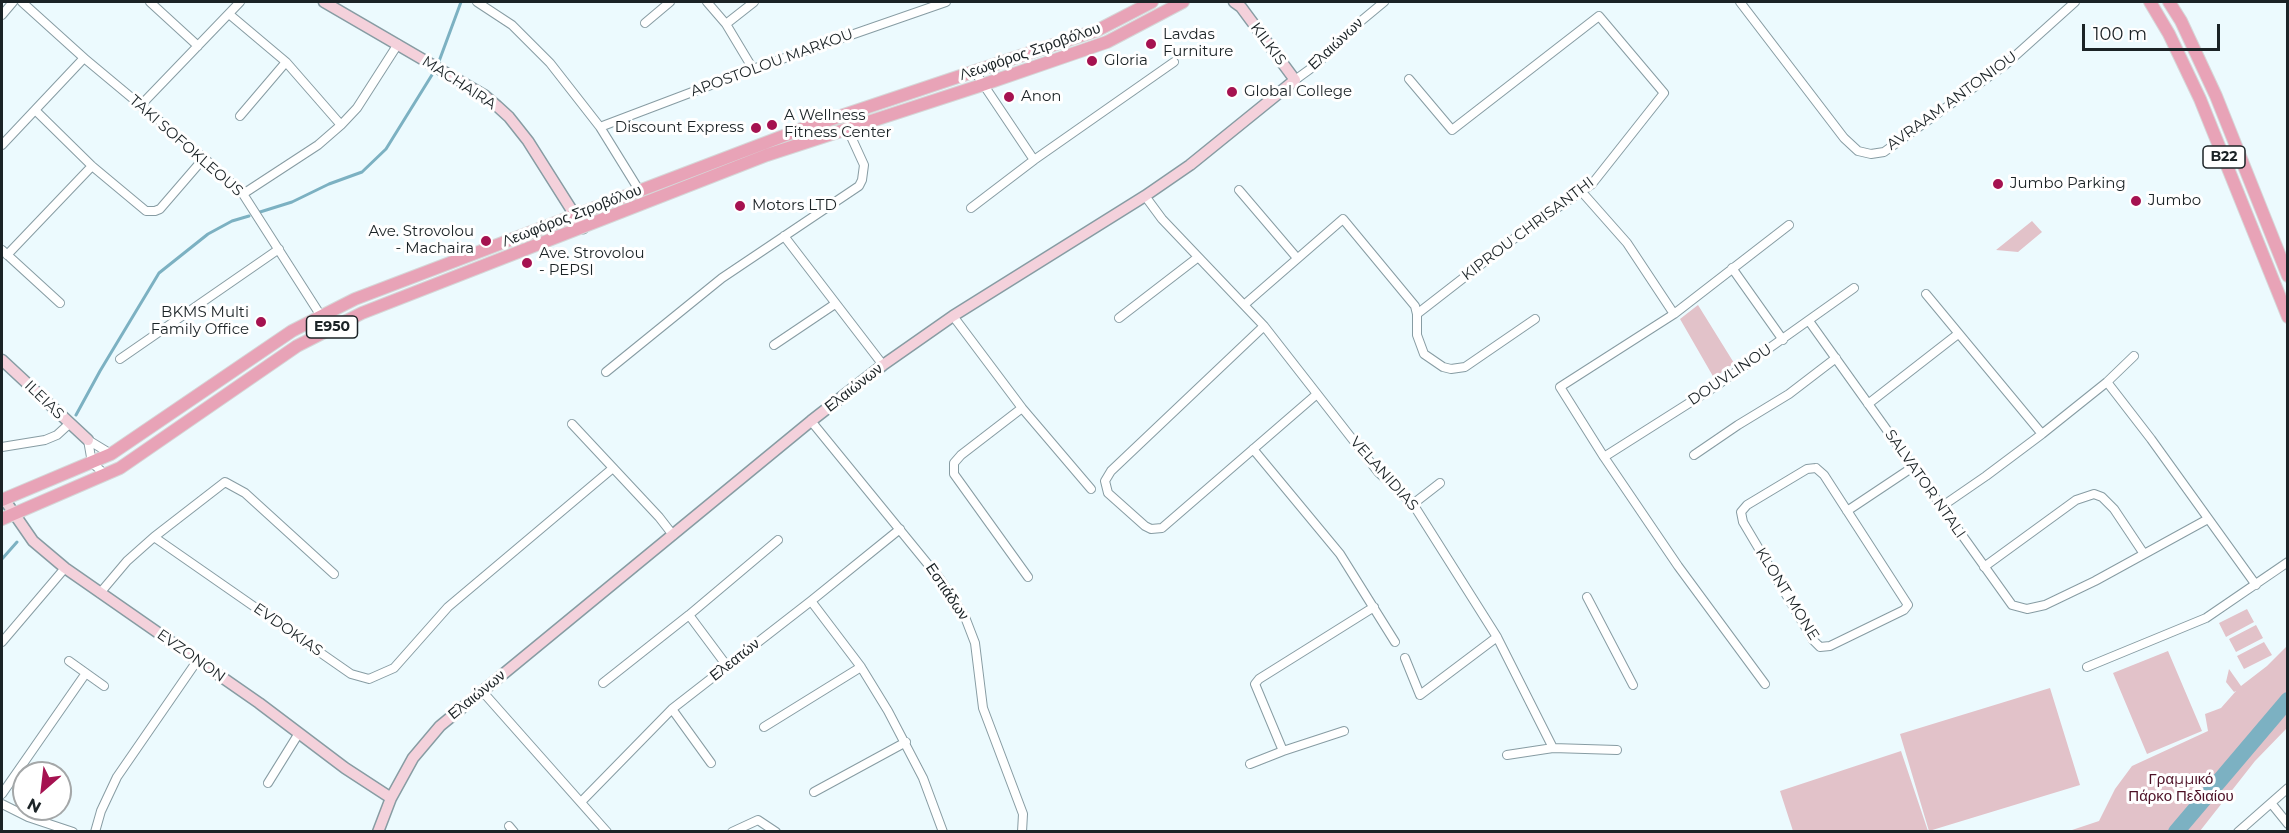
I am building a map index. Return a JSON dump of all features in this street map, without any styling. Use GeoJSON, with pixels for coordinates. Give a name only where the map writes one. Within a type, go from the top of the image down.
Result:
{"type":"FeatureCollection","features":[{"type":"Feature","properties":{"kind":"main road","name":"MACHAIRA"},"geometry":{"type":"LineString","coordinates":[[324,2],[484,95],[509,117],[528,141],[583,228]]}},
{"type":"Feature","properties":{"kind":"main road","name":"Λεωφόρος Στροβόλου"},"geometry":{"type":"LineString","coordinates":[[2,519],[106,475],[148,450],[277,359],[362,312],[767,155],[848,130],[1107,42],[1183,2]]}},
{"type":"Feature","properties":{"kind":"main road","name":"B22"},"geometry":{"type":"LineString","coordinates":[[2150,2],[2174,43],[2200,99],[2288,317]]}},
{"type":"Feature","properties":{"kind":"main road","name":"B22"},"geometry":{"type":"LineString","coordinates":[[2169,2],[2181,21],[2216,96],[2288,276]]}},
{"type":"Feature","properties":{"kind":"main road","name":"Λεωφόρος Στροβόλου"},"geometry":{"type":"LineString","coordinates":[[3,500],[111,454],[292,331],[355,298],[799,130],[1098,30],[1148,3]]}},
{"type":"Feature","properties":{"kind":"main road","name":"KILKIS"},"geometry":{"type":"LineString","coordinates":[[1238,3],[1295,80]]}},
{"type":"Feature","properties":{"kind":"main road","name":"Ελαιώνων"},"geometry":{"type":"LineString","coordinates":[[378,831],[391,798],[425,742],[440,726],[482,691],[883,365],[953,316],[1145,196],[1190,165],[1295,80]]}},
{"type":"Feature","properties":{"kind":"main road","name":"ILEIAS"},"geometry":{"type":"LineString","coordinates":[[2,360],[88,440]]}},
{"type":"Feature","properties":{"kind":"main road","name":"EVZONON"},"geometry":{"type":"LineString","coordinates":[[3,500],[33,541],[65,568],[345,768],[391,798]]}},
{"type":"Feature","properties":{"kind":"street"},"geometry":{"type":"LineString","coordinates":[[2,15],[13,2]]}},
{"type":"Feature","properties":{"kind":"street","name":"TAKI SOFOKLEOUS"},"geometry":{"type":"LineString","coordinates":[[22,2],[243,194],[321,316]]}},
{"type":"Feature","properties":{"kind":"street"},"geometry":{"type":"LineString","coordinates":[[150,2],[198,46]]}},
{"type":"Feature","properties":{"kind":"street"},"geometry":{"type":"LineString","coordinates":[[140,106],[240,2]]}},
{"type":"Feature","properties":{"kind":"street"},"geometry":{"type":"LineString","coordinates":[[477,2],[512,25],[550,63],[600,127],[639,189]]}},
{"type":"Feature","properties":{"kind":"street"},"geometry":{"type":"LineString","coordinates":[[645,23],[670,2]]}},
{"type":"Feature","properties":{"kind":"street"},"geometry":{"type":"LineString","coordinates":[[706,2],[726,24],[753,69]]}},
{"type":"Feature","properties":{"kind":"street"},"geometry":{"type":"LineString","coordinates":[[726,24],[754,2]]}},
{"type":"Feature","properties":{"kind":"street","name":"APOSTOLOU MARKOU"},"geometry":{"type":"LineString","coordinates":[[600,127],[753,69],[946,2]]}},
{"type":"Feature","properties":{"kind":"street","name":"Ελαιώνων"},"geometry":{"type":"LineString","coordinates":[[1295,80],[1317,64],[1349,31],[1384,2]]}},
{"type":"Feature","properties":{"kind":"street","name":"AVRAAM ANTONIOU"},"geometry":{"type":"LineString","coordinates":[[1740,2],[1844,138],[1858,151],[1871,154],[1884,152],[2005,65],[2075,2]]}},
{"type":"Feature","properties":{"kind":"street"},"geometry":{"type":"LineString","coordinates":[[1148,3],[1154,18]]}},
{"type":"Feature","properties":{"kind":"street"},"geometry":{"type":"LineString","coordinates":[[229,14],[286,62],[341,125]]}},
{"type":"Feature","properties":{"kind":"street","name":"KIPROU CHRISANTHI"},"geometry":{"type":"LineString","coordinates":[[1409,79],[1452,130],[1599,16],[1664,93],[1592,184],[1529,227],[1417,314]]}},
{"type":"Feature","properties":{"kind":"street"},"geometry":{"type":"LineString","coordinates":[[243,194],[318,145],[341,125],[357,108],[398,44]]}},
{"type":"Feature","properties":{"kind":"street"},"geometry":{"type":"LineString","coordinates":[[2,144],[84,58]]}},
{"type":"Feature","properties":{"kind":"street"},"geometry":{"type":"LineString","coordinates":[[240,116],[286,62]]}},
{"type":"Feature","properties":{"kind":"street"},"geometry":{"type":"LineString","coordinates":[[971,208],[1034,160],[1174,62]]}},
{"type":"Feature","properties":{"kind":"street"},"geometry":{"type":"LineString","coordinates":[[975,72],[1034,160]]}},
{"type":"Feature","properties":{"kind":"street"},"geometry":{"type":"LineString","coordinates":[[35,110],[92,166],[141,208],[150,212],[160,209],[204,158]]}},
{"type":"Feature","properties":{"kind":"street"},"geometry":{"type":"LineString","coordinates":[[606,372],[720,280],[859,186],[864,165],[848,130]]}},
{"type":"Feature","properties":{"kind":"street"},"geometry":{"type":"LineString","coordinates":[[60,303],[4,253],[92,166]]}},
{"type":"Feature","properties":{"kind":"street"},"geometry":{"type":"LineString","coordinates":[[1239,190],[1297,258]]}},
{"type":"Feature","properties":{"kind":"street"},"geometry":{"type":"LineString","coordinates":[[1581,191],[1627,243],[1674,314]]}},
{"type":"Feature","properties":{"kind":"street","name":"VELANIDIAS"},"geometry":{"type":"LineString","coordinates":[[1145,196],[1161,219],[1264,326],[1378,472],[1413,504],[1497,637],[1553,748]]}},
{"type":"Feature","properties":{"kind":"street"},"geometry":{"type":"LineString","coordinates":[[1244,305],[1343,219],[1415,306],[1417,335],[1424,354],[1443,368],[1465,367],[1535,319]]}},
{"type":"Feature","properties":{"kind":"street"},"geometry":{"type":"LineString","coordinates":[[1765,684],[1678,566],[1560,387],[1674,314],[1789,225]]}},
{"type":"Feature","properties":{"kind":"street"},"geometry":{"type":"LineString","coordinates":[[784,236],[883,365]]}},
{"type":"Feature","properties":{"kind":"street"},"geometry":{"type":"LineString","coordinates":[[120,359],[279,249]]}},
{"type":"Feature","properties":{"kind":"street"},"geometry":{"type":"LineString","coordinates":[[1119,318],[1197,258]]}},
{"type":"Feature","properties":{"kind":"street"},"geometry":{"type":"LineString","coordinates":[[1732,268],[1784,339]]}},
{"type":"Feature","properties":{"kind":"street","name":"DOUVLINOU"},"geometry":{"type":"LineString","coordinates":[[1604,457],[1716,386],[1854,288]]}},
{"type":"Feature","properties":{"kind":"street"},"geometry":{"type":"LineString","coordinates":[[1926,294],[2042,434]]}},
{"type":"Feature","properties":{"kind":"street"},"geometry":{"type":"LineString","coordinates":[[774,345],[835,304]]}},
{"type":"Feature","properties":{"kind":"street"},"geometry":{"type":"LineString","coordinates":[[953,316],[1022,408],[1091,489]]}},
{"type":"Feature","properties":{"kind":"street","name":"SALVATOR NTALI"},"geometry":{"type":"LineString","coordinates":[[1809,321],[2009,601],[2018,607],[2035,608],[2045,605],[2144,554]]}},
{"type":"Feature","properties":{"kind":"street"},"geometry":{"type":"LineString","coordinates":[[1264,326],[1111,471],[1105,481],[1108,493],[1138,522],[1156,529],[1162,528],[1317,393]]}},
{"type":"Feature","properties":{"kind":"street"},"geometry":{"type":"LineString","coordinates":[[1868,404],[1958,334]]}},
{"type":"Feature","properties":{"kind":"street"},"geometry":{"type":"LineString","coordinates":[[1941,507],[2042,434],[2107,382],[2134,356]]}},
{"type":"Feature","properties":{"kind":"street"},"geometry":{"type":"LineString","coordinates":[[1694,455],[1789,394],[1836,358]]}},
{"type":"Feature","properties":{"kind":"street"},"geometry":{"type":"LineString","coordinates":[[2107,382],[2256,585]]}},
{"type":"Feature","properties":{"kind":"street"},"geometry":{"type":"LineString","coordinates":[[1022,408],[961,455],[954,463],[954,474],[1028,577]]}},
{"type":"Feature","properties":{"kind":"street","name":"Εστιάδων"},"geometry":{"type":"LineString","coordinates":[[812,421],[955,599],[971,628],[983,708],[1023,814],[1022,831]]}},
{"type":"Feature","properties":{"kind":"street"},"geometry":{"type":"LineString","coordinates":[[2,447],[45,440],[57,435],[69,424]]}},
{"type":"Feature","properties":{"kind":"street"},"geometry":{"type":"LineString","coordinates":[[572,424],[673,535]]}},
{"type":"Feature","properties":{"kind":"street"},"geometry":{"type":"LineString","coordinates":[[88,440],[92,463],[106,475]]}},
{"type":"Feature","properties":{"kind":"street","name":"ILEIAS"},"geometry":{"type":"LineString","coordinates":[[88,440],[111,454]]}},
{"type":"Feature","properties":{"kind":"street"},"geometry":{"type":"LineString","coordinates":[[1252,449],[1340,554],[1395,642]]}},
{"type":"Feature","properties":{"kind":"street"},"geometry":{"type":"LineString","coordinates":[[1848,511],[1913,467]]}},
{"type":"Feature","properties":{"kind":"street","name":"EVDOKIAS"},"geometry":{"type":"LineString","coordinates":[[154,537],[351,674],[360,678],[369,678],[394,668],[448,607],[613,468]]}},
{"type":"Feature","properties":{"kind":"street","name":"KLONT MONE"},"geometry":{"type":"LineString","coordinates":[[1816,468],[1824,475],[1848,511],[1908,605],[1904,610],[1830,646],[1820,647],[1813,640],[1743,522],[1741,512],[1747,505],[1808,470],[1816,468]]}},
{"type":"Feature","properties":{"kind":"street"},"geometry":{"type":"LineString","coordinates":[[100,593],[128,561],[154,537],[225,482],[245,492],[334,574]]}},
{"type":"Feature","properties":{"kind":"street"},"geometry":{"type":"LineString","coordinates":[[1413,504],[1440,483]]}},
{"type":"Feature","properties":{"kind":"street"},"geometry":{"type":"LineString","coordinates":[[1984,567],[2076,500],[2094,494],[2102,497],[2114,509],[2144,554],[2208,519]]}},
{"type":"Feature","properties":{"kind":"street","name":"Ελεατών"},"geometry":{"type":"LineString","coordinates":[[581,802],[672,709],[900,529]]}},
{"type":"Feature","properties":{"kind":"street"},"geometry":{"type":"LineString","coordinates":[[603,683],[778,540]]}},
{"type":"Feature","properties":{"kind":"street"},"geometry":{"type":"LineString","coordinates":[[2087,667],[2206,618],[2288,562]]}},
{"type":"Feature","properties":{"kind":"street"},"geometry":{"type":"LineString","coordinates":[[2,642],[65,568]]}},
{"type":"Feature","properties":{"kind":"street"},"geometry":{"type":"LineString","coordinates":[[1587,597],[1633,685]]}},
{"type":"Feature","properties":{"kind":"street"},"geometry":{"type":"LineString","coordinates":[[811,601],[861,667],[906,742],[923,778],[943,831]]}},
{"type":"Feature","properties":{"kind":"street"},"geometry":{"type":"LineString","coordinates":[[1283,751],[1255,684],[1259,679],[1374,607]]}},
{"type":"Feature","properties":{"kind":"street"},"geometry":{"type":"LineString","coordinates":[[689,615],[727,666]]}},
{"type":"Feature","properties":{"kind":"street"},"geometry":{"type":"LineString","coordinates":[[1405,658],[1420,695],[1497,637]]}},
{"type":"Feature","properties":{"kind":"street"},"geometry":{"type":"LineString","coordinates":[[69,661],[104,686]]}},
{"type":"Feature","properties":{"kind":"street"},"geometry":{"type":"LineString","coordinates":[[95,831],[101,811],[117,777],[197,661]]}},
{"type":"Feature","properties":{"kind":"street"},"geometry":{"type":"LineString","coordinates":[[764,728],[861,667]]}},
{"type":"Feature","properties":{"kind":"street"},"geometry":{"type":"LineString","coordinates":[[2,794],[86,674]]}},
{"type":"Feature","properties":{"kind":"street"},"geometry":{"type":"LineString","coordinates":[[482,691],[607,831]]}},
{"type":"Feature","properties":{"kind":"street"},"geometry":{"type":"LineString","coordinates":[[672,709],[711,763]]}},
{"type":"Feature","properties":{"kind":"street"},"geometry":{"type":"LineString","coordinates":[[1250,764],[1344,731]]}},
{"type":"Feature","properties":{"kind":"street"},"geometry":{"type":"LineString","coordinates":[[268,783],[299,733]]}},
{"type":"Feature","properties":{"kind":"street"},"geometry":{"type":"LineString","coordinates":[[814,792],[906,742]]}},
{"type":"Feature","properties":{"kind":"street"},"geometry":{"type":"LineString","coordinates":[[1507,755],[1553,748],[1617,750]]}},
{"type":"Feature","properties":{"kind":"street"},"geometry":{"type":"LineString","coordinates":[[2238,831],[2288,788]]}},
{"type":"Feature","properties":{"kind":"street"},"geometry":{"type":"LineString","coordinates":[[2271,802],[2288,824]]}},
{"type":"Feature","properties":{"kind":"street"},"geometry":{"type":"LineString","coordinates":[[2,804],[28,817],[73,831]]}},
{"type":"Feature","properties":{"kind":"street"},"geometry":{"type":"LineString","coordinates":[[732,831],[758,820],[776,831]]}},
{"type":"Feature","properties":{"kind":"green space"},"geometry":{"type":"Polygon","coordinates":[[[2032,221],[2042,232],[2018,252],[1996,250],[2032,221]]]}},
{"type":"Feature","properties":{"kind":"green space"},"geometry":{"type":"Polygon","coordinates":[[[1698,305],[1734,363],[1714,378],[1680,319],[1698,305]]]}},
{"type":"Feature","properties":{"kind":"green space"},"geometry":{"type":"Polygon","coordinates":[[[2247,609],[2254,622],[2226,637],[2219,623],[2247,609]]]}},
{"type":"Feature","properties":{"kind":"green space"},"geometry":{"type":"Polygon","coordinates":[[[2256,625],[2263,638],[2236,652],[2229,639],[2256,625]]]}},
{"type":"Feature","properties":{"kind":"green space"},"geometry":{"type":"Polygon","coordinates":[[[2264,642],[2272,655],[2244,669],[2237,656],[2264,642]]]}},
{"type":"Feature","properties":{"kind":"green space","name":"Γραμμικό Πάρκο Πεδιαίου"},"geometry":{"type":"Polygon","coordinates":[[[2287,646],[2287,728],[2255,761],[2200,831],[2069,831],[2099,821],[2115,789],[2132,766],[2208,731],[2205,714],[2221,708],[2236,691],[2234,692],[2226,682],[2229,669],[2241,686],[2267,666],[2287,646]]]}},
{"type":"Feature","properties":{"kind":"green space"},"geometry":{"type":"Polygon","coordinates":[[[2168,651],[2202,731],[2147,754],[2113,673],[2168,651]]]}},
{"type":"Feature","properties":{"kind":"green space"},"geometry":{"type":"Polygon","coordinates":[[[2050,688],[2080,785],[1929,831],[1900,734],[2050,688]]]}},
{"type":"Feature","properties":{"kind":"green space"},"geometry":{"type":"Polygon","coordinates":[[[1901,751],[1928,831],[1793,831],[1780,791],[1901,751]]]}},
{"type":"Feature","properties":{"kind":"waterway"},"geometry":{"type":"LineString","coordinates":[[438,64],[461,2]]}},
{"type":"Feature","properties":{"kind":"waterway"},"geometry":{"type":"LineString","coordinates":[[260,212],[292,202],[329,184],[362,172],[386,149],[435,70]]}},
{"type":"Feature","properties":{"kind":"waterway"},"geometry":{"type":"LineString","coordinates":[[76,415],[159,273],[208,234],[232,221],[249,216]]}},
{"type":"Feature","properties":{"kind":"waterway"},"geometry":{"type":"LineString","coordinates":[[2,559],[17,542]]}},
{"type":"Feature","properties":{"kind":"waterway"},"geometry":{"type":"LineString","coordinates":[[2176,832],[2288,700]]}},
{"type":"Feature","properties":{"kind":"place","name":"Lavdas Furniture"},"geometry":{"type":"Point","coordinates":[1151,44]}},
{"type":"Feature","properties":{"kind":"place","name":"Gloria"},"geometry":{"type":"Point","coordinates":[1092,61]}},
{"type":"Feature","properties":{"kind":"place","name":"Global College"},"geometry":{"type":"Point","coordinates":[1232,92]}},
{"type":"Feature","properties":{"kind":"place","name":"Anon"},"geometry":{"type":"Point","coordinates":[1009,97]}},
{"type":"Feature","properties":{"kind":"place","name":"A Wellness Fitness Center"},"geometry":{"type":"Point","coordinates":[772,125]}},
{"type":"Feature","properties":{"kind":"place","name":"Discount Express"},"geometry":{"type":"Point","coordinates":[756,128]}},
{"type":"Feature","properties":{"kind":"place","name":"Jumbo Parking"},"geometry":{"type":"Point","coordinates":[1998,184]}},
{"type":"Feature","properties":{"kind":"place","name":"Jumbo"},"geometry":{"type":"Point","coordinates":[2136,201]}},
{"type":"Feature","properties":{"kind":"place","name":"Motors LTD"},"geometry":{"type":"Point","coordinates":[740,206]}},
{"type":"Feature","properties":{"kind":"place","name":"Ave. Strovolou - Machaira"},"geometry":{"type":"Point","coordinates":[486,241]}},
{"type":"Feature","properties":{"kind":"place","name":"Ave. Strovolou - PEPSI"},"geometry":{"type":"Point","coordinates":[527,263]}},
{"type":"Feature","properties":{"kind":"place","name":"BKMS Multi Family Office"},"geometry":{"type":"Point","coordinates":[261,322]}}]}
